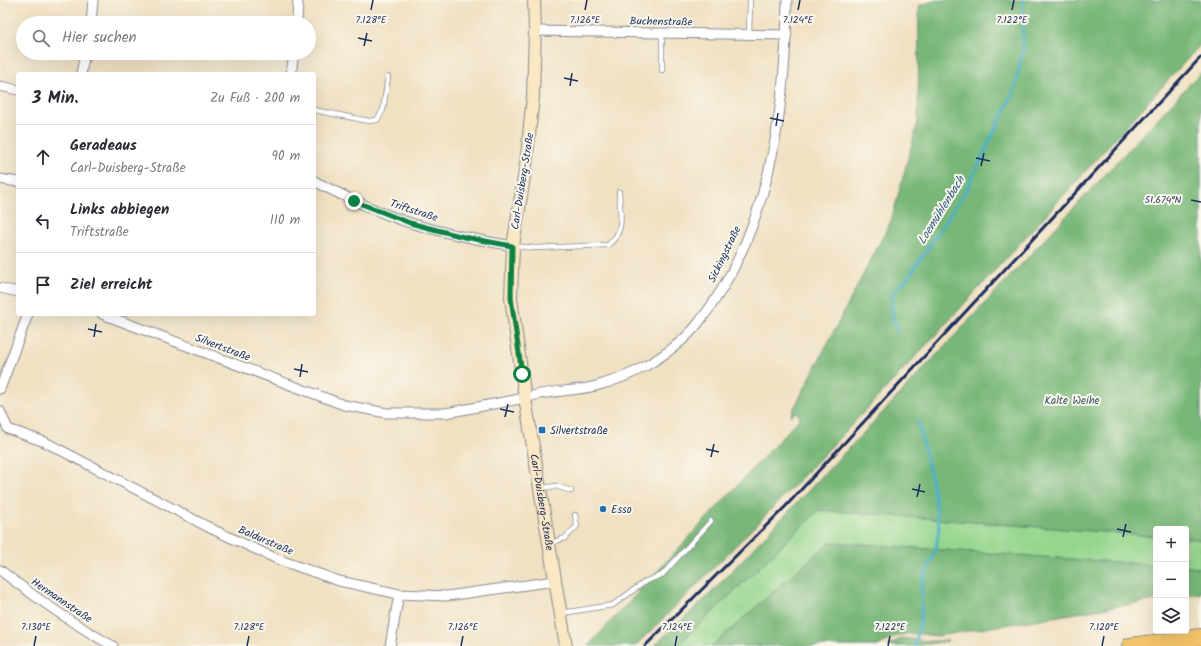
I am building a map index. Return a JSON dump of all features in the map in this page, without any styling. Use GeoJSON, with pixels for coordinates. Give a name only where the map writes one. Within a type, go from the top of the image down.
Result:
{"type":"FeatureCollection","features":[{"type":"Feature","properties":{"kind":"highway"},"geometry":{"type":"LineString","coordinates":[[1130,646],[1201,637]]}},
{"type":"Feature","properties":{"kind":"main road","name":"Carl-Duisberg-Straße"},"geometry":{"type":"LineString","coordinates":[[534,0],[535,31],[531,126],[512,246],[511,298],[525,398],[566,646]]}},
{"type":"Feature","properties":{"kind":"street"},"geometry":{"type":"LineString","coordinates":[[92,16],[93,0]]}},
{"type":"Feature","properties":{"kind":"street"},"geometry":{"type":"LineString","coordinates":[[297,16],[298,0]]}},
{"type":"Feature","properties":{"kind":"street","name":"Sickingstraße"},"geometry":{"type":"LineString","coordinates":[[525,398],[536,394],[596,386],[643,368],[676,346],[696,327],[707,312],[726,281],[749,234],[768,174],[781,101],[787,35],[787,0]]}},
{"type":"Feature","properties":{"kind":"street","name":"Buchenstraße"},"geometry":{"type":"LineString","coordinates":[[535,31],[787,35]]}},
{"type":"Feature","properties":{"kind":"street"},"geometry":{"type":"LineString","coordinates":[[81,72],[84,60]]}},
{"type":"Feature","properties":{"kind":"street"},"geometry":{"type":"LineString","coordinates":[[291,72],[293,60]]}},
{"type":"Feature","properties":{"kind":"street"},"geometry":{"type":"LineString","coordinates":[[0,86],[16,90]]}},
{"type":"Feature","properties":{"kind":"street"},"geometry":{"type":"LineString","coordinates":[[0,179],[16,182]]}},
{"type":"Feature","properties":{"kind":"street","name":"Triftstraße"},"geometry":{"type":"LineString","coordinates":[[316,183],[354,201],[410,223],[464,237],[512,246]]}},
{"type":"Feature","properties":{"kind":"street"},"geometry":{"type":"LineString","coordinates":[[0,288],[16,292]]}},
{"type":"Feature","properties":{"kind":"street"},"geometry":{"type":"LineString","coordinates":[[0,389],[27,316]]}},
{"type":"Feature","properties":{"kind":"street","name":"Silvertstraße"},"geometry":{"type":"LineString","coordinates":[[107,316],[344,405],[387,413],[446,413],[525,398]]}},
{"type":"Feature","properties":{"kind":"street","name":"Baldurstraße"},"geometry":{"type":"LineString","coordinates":[[0,411],[4,428],[45,442],[214,530],[277,558],[340,581],[399,594],[447,596],[555,581]]}},
{"type":"Feature","properties":{"kind":"street","name":"Hermannstraße"},"geometry":{"type":"LineString","coordinates":[[0,570],[35,597],[86,631],[113,646]]}},
{"type":"Feature","properties":{"kind":"street"},"geometry":{"type":"LineString","coordinates":[[390,646],[399,594]]}},
{"type":"Feature","properties":{"kind":"lane"},"geometry":{"type":"LineString","coordinates":[[749,35],[750,0]]}},
{"type":"Feature","properties":{"kind":"lane"},"geometry":{"type":"LineString","coordinates":[[662,33],[662,70]]}},
{"type":"Feature","properties":{"kind":"lane"},"geometry":{"type":"LineString","coordinates":[[316,110],[369,121],[377,120],[383,110],[388,78]]}},
{"type":"Feature","properties":{"kind":"lane"},"geometry":{"type":"LineString","coordinates":[[512,246],[536,248],[608,245],[616,239],[620,232],[619,192]]}},
{"type":"Feature","properties":{"kind":"lane"},"geometry":{"type":"LineString","coordinates":[[540,488],[556,486],[571,491]]}},
{"type":"Feature","properties":{"kind":"lane"},"geometry":{"type":"LineString","coordinates":[[549,544],[565,538],[577,526],[575,515]]}},
{"type":"Feature","properties":{"kind":"lane"},"geometry":{"type":"LineString","coordinates":[[560,613],[613,605],[646,581],[662,575],[711,521]]}},
{"type":"Feature","properties":{"kind":"green space"},"geometry":{"type":"Polygon","coordinates":[[[936,0],[1201,0],[1201,44],[992,274],[852,425],[635,646],[588,646],[800,418],[797,412],[790,416],[891,221],[918,122],[919,6],[936,0]]]}},
{"type":"Feature","properties":{"kind":"green space","name":"Kalte Weihe"},"geometry":{"type":"Polygon","coordinates":[[[1201,72],[1201,540],[1189,538],[1189,526],[1153,526],[1153,536],[819,510],[677,646],[654,646],[708,596],[888,407],[1201,72]]]}},
{"type":"Feature","properties":{"kind":"green space"},"geometry":{"type":"Polygon","coordinates":[[[819,510],[1153,536],[1153,565],[830,542],[712,646],[677,646],[819,510]]]}},
{"type":"Feature","properties":{"kind":"green space"},"geometry":{"type":"Polygon","coordinates":[[[1189,538],[1201,540],[1201,568],[1189,567],[1189,538]]]}},
{"type":"Feature","properties":{"kind":"green space"},"geometry":{"type":"Polygon","coordinates":[[[830,542],[1153,565],[1153,600],[938,636],[907,634],[895,637],[878,646],[712,646],[830,542]]]}},
{"type":"Feature","properties":{"kind":"green space"},"geometry":{"type":"Polygon","coordinates":[[[1189,567],[1201,568],[1201,593],[1189,595],[1189,567]]]}},
{"type":"Feature","properties":{"kind":"green space"},"geometry":{"type":"Polygon","coordinates":[[[902,638],[926,641],[948,641],[916,646],[888,646],[902,638]]]}},
{"type":"Feature","properties":{"kind":"waterway","name":"Loemühlenbach"},"geometry":{"type":"LineString","coordinates":[[897,332],[892,310],[892,294],[910,275],[965,192],[1015,89],[1023,48],[1023,0]]}},
{"type":"Feature","properties":{"kind":"waterway","name":"Loemühlenbach"},"geometry":{"type":"LineString","coordinates":[[915,646],[921,616],[922,582],[936,549],[939,527],[933,487],[918,421]]}},
{"type":"Feature","properties":{"kind":"railway"},"geometry":{"type":"LineString","coordinates":[[645,646],[786,506],[1201,57]]}},
{"type":"Feature","properties":{"kind":"place","name":"Silvertstraße"},"geometry":{"type":"Point","coordinates":[542,430]}},
{"type":"Feature","properties":{"kind":"place","name":"Esso"},"geometry":{"type":"Point","coordinates":[603,509]}},
{"type":"Feature","properties":{"kind":"route"},"geometry":{"type":"LineString","coordinates":[[354,201],[410,223],[464,237],[512,246],[511,298],[522,374]]}}]}
